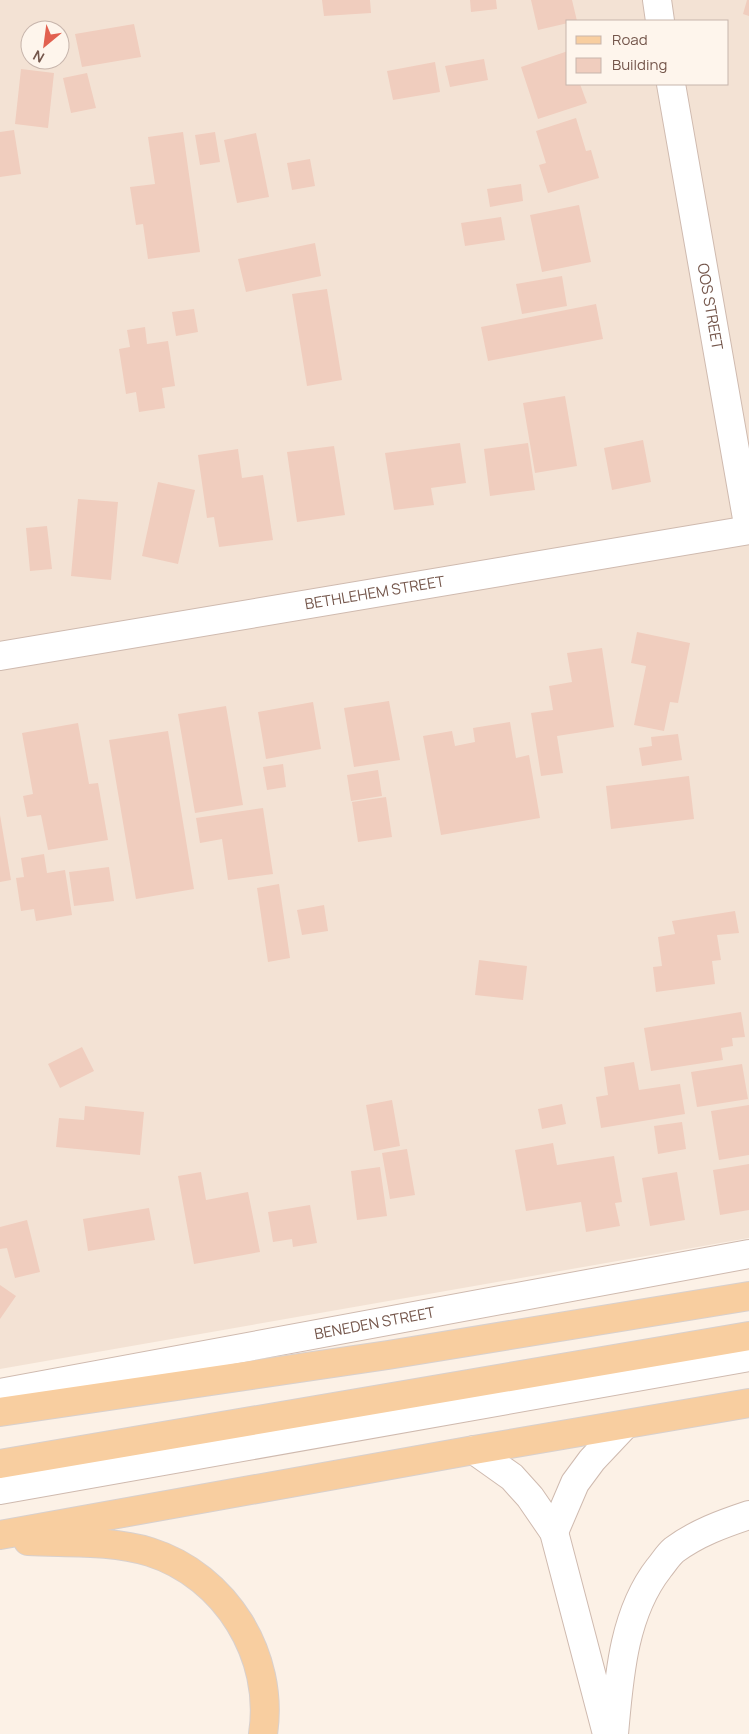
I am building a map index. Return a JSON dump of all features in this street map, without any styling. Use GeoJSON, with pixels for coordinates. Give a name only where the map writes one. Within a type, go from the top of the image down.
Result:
{"type":"FeatureCollection","features":[{"type":"Feature","properties":{"kind":"main road"},"geometry":{"type":"LineString","coordinates":[[0,1412],[388,1355],[749,1296]]}},
{"type":"Feature","properties":{"kind":"main road"},"geometry":{"type":"LineString","coordinates":[[0,1464],[749,1336]]}},
{"type":"Feature","properties":{"kind":"main road"},"geometry":{"type":"LineString","coordinates":[[0,1535],[749,1403]]}},
{"type":"Feature","properties":{"kind":"main road"},"geometry":{"type":"LineString","coordinates":[[0,1539],[116,1545],[150,1552],[179,1566],[209,1586],[234,1613],[251,1641],[262,1676],[266,1715],[263,1734]]}},
{"type":"Feature","properties":{"kind":"street"},"geometry":{"type":"LineString","coordinates":[[657,0],[660,20]]}},
{"type":"Feature","properties":{"kind":"street","name":"OOS STREET"},"geometry":{"type":"LineString","coordinates":[[671,85],[749,530]]}},
{"type":"Feature","properties":{"kind":"street","name":"BETHLEHEM STREET"},"geometry":{"type":"LineString","coordinates":[[0,656],[749,530]]}},
{"type":"Feature","properties":{"kind":"street","name":"BENEDEN STREET"},"geometry":{"type":"LineString","coordinates":[[0,1393],[749,1254]]}},
{"type":"Feature","properties":{"kind":"street"},"geometry":{"type":"LineString","coordinates":[[0,1490],[749,1357]]}},
{"type":"Feature","properties":{"kind":"street"},"geometry":{"type":"LineString","coordinates":[[0,1505],[749,1373]]}},
{"type":"Feature","properties":{"kind":"street"},"geometry":{"type":"LineString","coordinates":[[554,1532],[575,1483],[592,1460],[625,1425]]}},
{"type":"Feature","properties":{"kind":"street"},"geometry":{"type":"LineString","coordinates":[[474,1450],[512,1477],[530,1496],[554,1532],[607,1734]]}},
{"type":"Feature","properties":{"kind":"street"},"geometry":{"type":"LineString","coordinates":[[614,1734],[620,1668],[634,1616],[647,1583],[672,1551],[706,1530],[749,1515]]}},
{"type":"Feature","properties":{"kind":"shaded area"},"geometry":{"type":"Polygon","coordinates":[[[0,0],[749,0],[749,1238],[0,1369],[0,0]]]}},
{"type":"Feature","properties":{"kind":"building"},"geometry":{"type":"Polygon","coordinates":[[[322,0],[370,0],[371,13],[324,16],[322,0]]]}},
{"type":"Feature","properties":{"kind":"building"},"geometry":{"type":"Polygon","coordinates":[[[470,0],[496,0],[497,9],[471,12],[470,0]]]}},
{"type":"Feature","properties":{"kind":"building"},"geometry":{"type":"Polygon","coordinates":[[[531,0],[572,0],[577,20],[566,20],[566,23],[538,30],[531,0]]]}},
{"type":"Feature","properties":{"kind":"building"},"geometry":{"type":"Polygon","coordinates":[[[747,0],[749,0],[749,16],[743,14],[747,0]]]}},
{"type":"Feature","properties":{"kind":"building"},"geometry":{"type":"Polygon","coordinates":[[[134,24],[141,57],[82,67],[75,34],[134,24]]]}},
{"type":"Feature","properties":{"kind":"building"},"geometry":{"type":"Polygon","coordinates":[[[566,52],[566,85],[580,85],[587,103],[538,119],[521,67],[566,52]]]}},
{"type":"Feature","properties":{"kind":"building"},"geometry":{"type":"Polygon","coordinates":[[[484,59],[488,80],[450,87],[445,66],[484,59]]]}},
{"type":"Feature","properties":{"kind":"building"},"geometry":{"type":"Polygon","coordinates":[[[435,62],[440,92],[393,100],[387,71],[435,62]]]}},
{"type":"Feature","properties":{"kind":"building"},"geometry":{"type":"Polygon","coordinates":[[[21,70],[54,73],[48,128],[15,124],[21,70]]]}},
{"type":"Feature","properties":{"kind":"building"},"geometry":{"type":"Polygon","coordinates":[[[87,73],[96,108],[71,113],[63,78],[87,73]]]}},
{"type":"Feature","properties":{"kind":"building"},"geometry":{"type":"Polygon","coordinates":[[[576,118],[586,151],[591,150],[599,178],[548,193],[539,165],[546,163],[536,131],[576,118]]]}},
{"type":"Feature","properties":{"kind":"building"},"geometry":{"type":"Polygon","coordinates":[[[14,130],[21,174],[0,177],[0,132],[14,130]]]}},
{"type":"Feature","properties":{"kind":"building"},"geometry":{"type":"Polygon","coordinates":[[[183,132],[200,252],[148,259],[143,224],[136,225],[130,187],[155,184],[148,137],[183,132]]]}},
{"type":"Feature","properties":{"kind":"building"},"geometry":{"type":"Polygon","coordinates":[[[215,132],[220,162],[200,165],[195,135],[215,132]]]}},
{"type":"Feature","properties":{"kind":"building"},"geometry":{"type":"Polygon","coordinates":[[[256,133],[269,197],[237,203],[224,140],[256,133]]]}},
{"type":"Feature","properties":{"kind":"building"},"geometry":{"type":"Polygon","coordinates":[[[310,159],[315,186],[292,190],[287,163],[310,159]]]}},
{"type":"Feature","properties":{"kind":"building"},"geometry":{"type":"Polygon","coordinates":[[[521,184],[523,201],[490,207],[487,189],[521,184]]]}},
{"type":"Feature","properties":{"kind":"building"},"geometry":{"type":"Polygon","coordinates":[[[579,205],[591,262],[542,272],[530,215],[579,205]]]}},
{"type":"Feature","properties":{"kind":"building"},"geometry":{"type":"Polygon","coordinates":[[[501,217],[505,240],[465,246],[461,223],[501,217]]]}},
{"type":"Feature","properties":{"kind":"building"},"geometry":{"type":"Polygon","coordinates":[[[315,243],[321,276],[246,292],[238,259],[315,243]]]}},
{"type":"Feature","properties":{"kind":"building"},"geometry":{"type":"Polygon","coordinates":[[[562,276],[567,306],[522,314],[516,284],[562,276]]]}},
{"type":"Feature","properties":{"kind":"building"},"geometry":{"type":"Polygon","coordinates":[[[327,289],[342,380],[307,386],[292,294],[327,289]]]}},
{"type":"Feature","properties":{"kind":"building"},"geometry":{"type":"Polygon","coordinates":[[[596,304],[603,339],[488,361],[481,327],[596,304]]]}},
{"type":"Feature","properties":{"kind":"building"},"geometry":{"type":"Polygon","coordinates":[[[194,309],[198,332],[176,336],[172,312],[194,309]]]}},
{"type":"Feature","properties":{"kind":"building"},"geometry":{"type":"Polygon","coordinates":[[[145,327],[147,344],[168,341],[175,386],[162,388],[165,408],[139,412],[136,392],[126,394],[119,349],[130,347],[127,330],[145,327]]]}},
{"type":"Feature","properties":{"kind":"building"},"geometry":{"type":"Polygon","coordinates":[[[565,396],[577,466],[535,473],[523,403],[565,396]]]}},
{"type":"Feature","properties":{"kind":"building"},"geometry":{"type":"Polygon","coordinates":[[[643,440],[651,482],[612,490],[604,448],[643,440]]]}},
{"type":"Feature","properties":{"kind":"building"},"geometry":{"type":"Polygon","coordinates":[[[460,443],[466,483],[431,488],[434,505],[394,510],[385,453],[460,443]]]}},
{"type":"Feature","properties":{"kind":"building"},"geometry":{"type":"Polygon","coordinates":[[[528,443],[535,490],[490,496],[484,449],[528,443]]]}},
{"type":"Feature","properties":{"kind":"building"},"geometry":{"type":"Polygon","coordinates":[[[334,446],[345,515],[297,522],[287,452],[334,446]]]}},
{"type":"Feature","properties":{"kind":"building"},"geometry":{"type":"Polygon","coordinates":[[[238,449],[242,478],[263,475],[273,540],[219,547],[214,517],[207,518],[198,455],[238,449]]]}},
{"type":"Feature","properties":{"kind":"building"},"geometry":{"type":"Polygon","coordinates":[[[158,482],[195,490],[178,564],[142,556],[158,482]]]}},
{"type":"Feature","properties":{"kind":"building"},"geometry":{"type":"Polygon","coordinates":[[[78,499],[118,502],[111,580],[71,576],[78,499]]]}},
{"type":"Feature","properties":{"kind":"building"},"geometry":{"type":"Polygon","coordinates":[[[47,526],[52,569],[30,571],[26,528],[47,526]]]}},
{"type":"Feature","properties":{"kind":"building"},"geometry":{"type":"Polygon","coordinates":[[[637,632],[690,643],[678,703],[670,702],[664,731],[634,725],[646,666],[631,663],[637,632]]]}},
{"type":"Feature","properties":{"kind":"building"},"geometry":{"type":"Polygon","coordinates":[[[602,648],[614,727],[557,736],[563,773],[541,776],[531,713],[553,710],[549,686],[572,682],[567,653],[602,648]]]}},
{"type":"Feature","properties":{"kind":"building"},"geometry":{"type":"Polygon","coordinates":[[[389,701],[400,760],[354,767],[344,708],[389,701]]]}},
{"type":"Feature","properties":{"kind":"building"},"geometry":{"type":"Polygon","coordinates":[[[313,702],[321,749],[266,759],[258,712],[313,702]]]}},
{"type":"Feature","properties":{"kind":"building"},"geometry":{"type":"Polygon","coordinates":[[[226,706],[243,805],[195,813],[178,714],[226,706]]]}},
{"type":"Feature","properties":{"kind":"building"},"geometry":{"type":"Polygon","coordinates":[[[510,722],[516,758],[529,755],[540,818],[441,835],[423,736],[452,731],[455,746],[475,742],[473,728],[510,722]]]}},
{"type":"Feature","properties":{"kind":"building"},"geometry":{"type":"Polygon","coordinates":[[[78,723],[89,784],[98,783],[108,840],[48,850],[41,815],[27,817],[23,796],[33,794],[22,733],[78,723]]]}},
{"type":"Feature","properties":{"kind":"building"},"geometry":{"type":"Polygon","coordinates":[[[168,731],[194,889],[136,899],[109,740],[168,731]]]}},
{"type":"Feature","properties":{"kind":"building"},"geometry":{"type":"Polygon","coordinates":[[[678,734],[682,760],[642,766],[639,748],[652,746],[651,737],[678,734]]]}},
{"type":"Feature","properties":{"kind":"building"},"geometry":{"type":"Polygon","coordinates":[[[283,764],[286,787],[267,790],[263,767],[283,764]]]}},
{"type":"Feature","properties":{"kind":"building"},"geometry":{"type":"Polygon","coordinates":[[[378,770],[382,796],[351,801],[347,775],[378,770]]]}},
{"type":"Feature","properties":{"kind":"building"},"geometry":{"type":"Polygon","coordinates":[[[689,776],[694,819],[611,829],[606,786],[689,776]]]}},
{"type":"Feature","properties":{"kind":"building"},"geometry":{"type":"Polygon","coordinates":[[[386,797],[392,837],[358,842],[352,802],[386,797]]]}},
{"type":"Feature","properties":{"kind":"building"},"geometry":{"type":"Polygon","coordinates":[[[263,808],[273,874],[228,880],[222,839],[200,843],[196,818],[263,808]]]}},
{"type":"Feature","properties":{"kind":"building"},"geometry":{"type":"Polygon","coordinates":[[[0,815],[11,880],[0,882],[0,815]]]}},
{"type":"Feature","properties":{"kind":"building"},"geometry":{"type":"Polygon","coordinates":[[[44,854],[47,873],[65,870],[72,915],[36,921],[34,909],[21,911],[16,878],[24,877],[21,858],[44,854]]]}},
{"type":"Feature","properties":{"kind":"building"},"geometry":{"type":"Polygon","coordinates":[[[109,867],[114,901],[74,906],[69,872],[109,867]]]}},
{"type":"Feature","properties":{"kind":"building"},"geometry":{"type":"Polygon","coordinates":[[[279,884],[290,958],[268,962],[257,888],[279,884]]]}},
{"type":"Feature","properties":{"kind":"building"},"geometry":{"type":"Polygon","coordinates":[[[324,905],[328,931],[302,935],[297,910],[324,905]]]}},
{"type":"Feature","properties":{"kind":"building"},"geometry":{"type":"Polygon","coordinates":[[[735,911],[739,933],[717,935],[721,960],[712,961],[715,984],[656,992],[653,967],[662,966],[658,937],[675,934],[672,921],[735,911]]]}},
{"type":"Feature","properties":{"kind":"building"},"geometry":{"type":"Polygon","coordinates":[[[479,960],[527,966],[523,1000],[475,995],[479,960]]]}},
{"type":"Feature","properties":{"kind":"building"},"geometry":{"type":"Polygon","coordinates":[[[741,1012],[745,1037],[732,1038],[733,1046],[721,1048],[723,1060],[651,1071],[644,1028],[741,1012]]]}},
{"type":"Feature","properties":{"kind":"building"},"geometry":{"type":"Polygon","coordinates":[[[82,1047],[94,1071],[60,1088],[48,1064],[82,1047]]]}},
{"type":"Feature","properties":{"kind":"building"},"geometry":{"type":"Polygon","coordinates":[[[634,1062],[639,1090],[680,1084],[685,1114],[601,1128],[596,1097],[608,1095],[604,1067],[634,1062]]]}},
{"type":"Feature","properties":{"kind":"building"},"geometry":{"type":"Polygon","coordinates":[[[742,1064],[748,1099],[697,1107],[691,1072],[742,1064]]]}},
{"type":"Feature","properties":{"kind":"building"},"geometry":{"type":"Polygon","coordinates":[[[392,1100],[400,1146],[374,1151],[366,1105],[392,1100]]]}},
{"type":"Feature","properties":{"kind":"building"},"geometry":{"type":"Polygon","coordinates":[[[562,1104],[566,1124],[542,1129],[538,1109],[562,1104]]]}},
{"type":"Feature","properties":{"kind":"building"},"geometry":{"type":"Polygon","coordinates":[[[749,1105],[749,1155],[719,1160],[711,1111],[749,1105]]]}},
{"type":"Feature","properties":{"kind":"building"},"geometry":{"type":"Polygon","coordinates":[[[85,1106],[144,1112],[140,1155],[56,1147],[59,1118],[84,1120],[85,1106]]]}},
{"type":"Feature","properties":{"kind":"building"},"geometry":{"type":"Polygon","coordinates":[[[682,1122],[686,1149],[658,1154],[654,1126],[682,1122]]]}},
{"type":"Feature","properties":{"kind":"building"},"geometry":{"type":"Polygon","coordinates":[[[553,1143],[557,1165],[614,1156],[622,1202],[615,1203],[620,1226],[586,1232],[581,1202],[526,1211],[515,1150],[553,1143]]]}},
{"type":"Feature","properties":{"kind":"building"},"geometry":{"type":"Polygon","coordinates":[[[407,1149],[415,1195],[390,1199],[382,1153],[407,1149]]]}},
{"type":"Feature","properties":{"kind":"building"},"geometry":{"type":"Polygon","coordinates":[[[749,1164],[749,1210],[720,1215],[713,1170],[749,1164]]]}},
{"type":"Feature","properties":{"kind":"building"},"geometry":{"type":"Polygon","coordinates":[[[380,1167],[387,1216],[357,1220],[351,1171],[380,1167]]]}},
{"type":"Feature","properties":{"kind":"building"},"geometry":{"type":"Polygon","coordinates":[[[201,1172],[206,1200],[248,1192],[260,1252],[194,1264],[178,1176],[201,1172]]]}},
{"type":"Feature","properties":{"kind":"building"},"geometry":{"type":"Polygon","coordinates":[[[677,1172],[685,1220],[650,1226],[642,1178],[677,1172]]]}},
{"type":"Feature","properties":{"kind":"building"},"geometry":{"type":"Polygon","coordinates":[[[310,1205],[317,1243],[293,1247],[292,1239],[273,1242],[268,1212],[310,1205]]]}},
{"type":"Feature","properties":{"kind":"building"},"geometry":{"type":"Polygon","coordinates":[[[149,1208],[155,1240],[88,1251],[83,1219],[149,1208]]]}},
{"type":"Feature","properties":{"kind":"building"},"geometry":{"type":"Polygon","coordinates":[[[27,1220],[40,1272],[15,1278],[7,1248],[0,1249],[0,1227],[27,1220]]]}},
{"type":"Feature","properties":{"kind":"building"},"geometry":{"type":"Polygon","coordinates":[[[0,1285],[16,1296],[0,1319],[0,1285]]]}}]}
